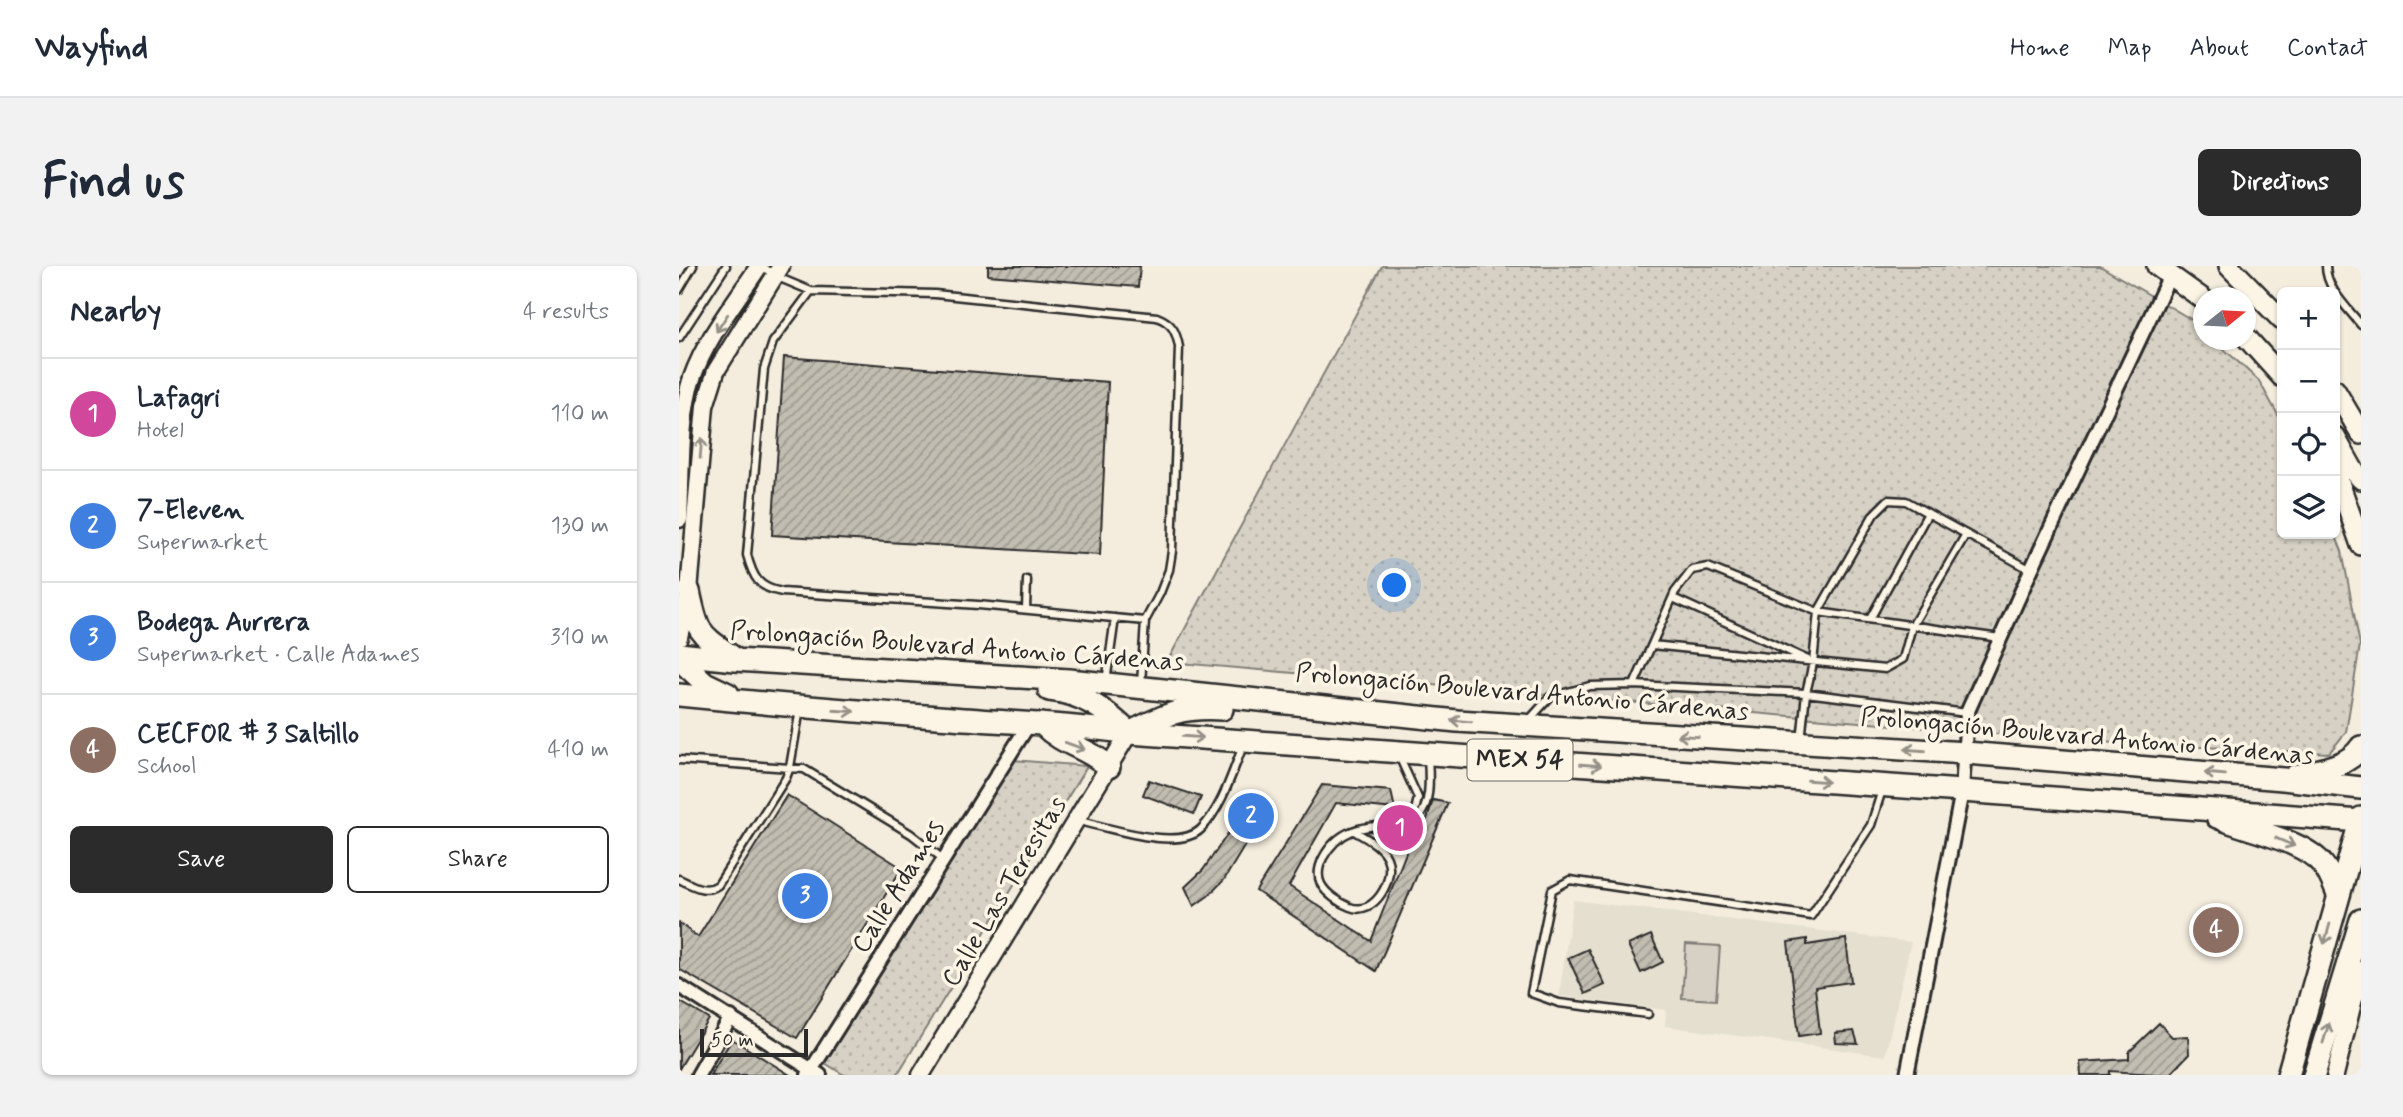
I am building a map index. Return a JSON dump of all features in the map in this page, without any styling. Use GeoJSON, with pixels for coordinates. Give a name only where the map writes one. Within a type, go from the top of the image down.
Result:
{"type":"FeatureCollection","features":[{"type":"Feature","properties":{"kind":"highway"},"geometry":{"type":"LineString","coordinates":[[689,592],[695,621],[701,634],[735,660]]}},
{"type":"Feature","properties":{"kind":"highway","name":"Prolongación Boulevard Antonio Cárdenas"},"geometry":{"type":"LineString","coordinates":[[679,654],[1106,684],[1524,725],[1966,753],[2361,788]]}},
{"type":"Feature","properties":{"kind":"highway"},"geometry":{"type":"LineString","coordinates":[[679,659],[705,683],[754,702]]}},
{"type":"Feature","properties":{"kind":"highway"},"geometry":{"type":"LineString","coordinates":[[924,671],[937,679],[964,686],[1063,692],[1094,704],[1129,733],[1174,711],[1195,708],[1330,719],[1374,711]]}},
{"type":"Feature","properties":{"kind":"highway","name":"MEX 54"},"geometry":{"type":"LineString","coordinates":[[679,695],[800,707],[1075,725],[1129,733],[2361,820]]}},
{"type":"Feature","properties":{"kind":"highway"},"geometry":{"type":"LineString","coordinates":[[1035,724],[1059,740],[1093,753],[1109,767]]}},
{"type":"Feature","properties":{"kind":"highway"},"geometry":{"type":"LineString","coordinates":[[2283,779],[2339,764],[2352,758],[2361,747]]}},
{"type":"Feature","properties":{"kind":"highway"},"geometry":{"type":"LineString","coordinates":[[2199,810],[2305,850],[2325,867],[2338,895]]}},
{"type":"Feature","properties":{"kind":"highway"},"geometry":{"type":"LineString","coordinates":[[2288,1075],[2361,820]]}},
{"type":"Feature","properties":{"kind":"highway"},"geometry":{"type":"LineString","coordinates":[[2313,1075],[2361,920]]}},
{"type":"Feature","properties":{"kind":"main road"},"geometry":{"type":"LineString","coordinates":[[2229,266],[2277,315]]}},
{"type":"Feature","properties":{"kind":"main road"},"geometry":{"type":"LineString","coordinates":[[2168,269],[2193,290]]}},
{"type":"Feature","properties":{"kind":"main road"},"geometry":{"type":"LineString","coordinates":[[2256,348],[2277,370]]}},
{"type":"Feature","properties":{"kind":"main road"},"geometry":{"type":"LineString","coordinates":[[2340,398],[2360,432]]}},
{"type":"Feature","properties":{"kind":"main road"},"geometry":{"type":"LineString","coordinates":[[2340,446],[2361,479]]}},
{"type":"Feature","properties":{"kind":"main road"},"geometry":{"type":"LineString","coordinates":[[2337,476],[2361,545]]}},
{"type":"Feature","properties":{"kind":"street"},"geometry":{"type":"LineString","coordinates":[[679,519],[687,398],[692,378],[717,331],[769,269]]}},
{"type":"Feature","properties":{"kind":"street"},"geometry":{"type":"LineString","coordinates":[[679,637],[689,592],[705,406],[709,388],[769,269]]}},
{"type":"Feature","properties":{"kind":"street"},"geometry":{"type":"LineString","coordinates":[[1907,1075],[1962,791],[1967,713],[2168,269]]}},
{"type":"Feature","properties":{"kind":"street","name":"Calle Adames"},"geometry":{"type":"LineString","coordinates":[[813,1073],[943,859],[1035,724]]}},
{"type":"Feature","properties":{"kind":"street","name":"Calle Las Teresitas"},"geometry":{"type":"LineString","coordinates":[[921,1075],[1129,733]]}},
{"type":"Feature","properties":{"kind":"street"},"geometry":{"type":"LineString","coordinates":[[2335,1075],[2360,977]]}},
{"type":"Feature","properties":{"kind":"street"},"geometry":{"type":"LineString","coordinates":[[679,986],[731,1017],[813,1073]]}},
{"type":"Feature","properties":{"kind":"street"},"geometry":{"type":"LineString","coordinates":[[698,1075],[731,1017]]}},
{"type":"Feature","properties":{"kind":"lane"},"geometry":{"type":"LineString","coordinates":[[679,290],[693,266]]}},
{"type":"Feature","properties":{"kind":"lane"},"geometry":{"type":"LineString","coordinates":[[679,338],[726,266]]}},
{"type":"Feature","properties":{"kind":"lane"},"geometry":{"type":"LineString","coordinates":[[2326,266],[2326,275],[2333,289],[2361,325]]}},
{"type":"Feature","properties":{"kind":"lane"},"geometry":{"type":"LineString","coordinates":[[769,269],[811,290],[935,294],[993,299],[1157,317],[1167,321],[1173,328],[1179,347],[1172,551],[1169,570],[1145,621],[1141,688]]}},
{"type":"Feature","properties":{"kind":"lane"},"geometry":{"type":"LineString","coordinates":[[811,290],[773,342],[764,369],[747,555],[753,575],[769,590],[782,592],[1145,621]]}},
{"type":"Feature","properties":{"kind":"lane"},"geometry":{"type":"LineString","coordinates":[[1801,743],[1818,612],[1874,514],[1888,500],[1906,501],[2031,570]]}},
{"type":"Feature","properties":{"kind":"lane"},"geometry":{"type":"LineString","coordinates":[[1870,619],[1928,513]]}},
{"type":"Feature","properties":{"kind":"lane"},"geometry":{"type":"LineString","coordinates":[[1652,645],[1885,669],[1903,659],[1912,626],[1966,534]]}},
{"type":"Feature","properties":{"kind":"lane"},"geometry":{"type":"LineString","coordinates":[[1635,685],[1673,598],[1692,570],[1708,567],[1818,612],[2000,638]]}},
{"type":"Feature","properties":{"kind":"lane"},"geometry":{"type":"LineString","coordinates":[[1025,610],[1027,580]]}},
{"type":"Feature","properties":{"kind":"lane"},"geometry":{"type":"LineString","coordinates":[[1673,598],[1813,663]]}},
{"type":"Feature","properties":{"kind":"lane"},"geometry":{"type":"LineString","coordinates":[[1106,684],[1115,618]]}},
{"type":"Feature","properties":{"kind":"lane"},"geometry":{"type":"LineString","coordinates":[[1524,725],[1550,697],[1590,686],[1635,685],[1807,694],[1967,713]]}},
{"type":"Feature","properties":{"kind":"lane"},"geometry":{"type":"LineString","coordinates":[[679,879],[705,889],[718,884],[786,778],[800,707]]}},
{"type":"Feature","properties":{"kind":"lane"},"geometry":{"type":"LineString","coordinates":[[1077,820],[1158,838],[1187,837],[1200,831],[1225,791],[1245,741]]}},
{"type":"Feature","properties":{"kind":"lane"},"geometry":{"type":"LineString","coordinates":[[1397,752],[1408,771],[1418,798],[1414,816],[1399,824]]}},
{"type":"Feature","properties":{"kind":"lane"},"geometry":{"type":"LineString","coordinates":[[1355,831],[1383,852],[1390,871],[1377,900],[1372,905],[1361,908],[1349,907],[1327,892],[1319,876],[1322,860],[1332,845],[1345,833],[1355,831],[1415,821],[1425,806],[1428,754]]}},
{"type":"Feature","properties":{"kind":"lane"},"geometry":{"type":"LineString","coordinates":[[679,760],[804,769],[911,834],[943,859]]}},
{"type":"Feature","properties":{"kind":"lane"},"geometry":{"type":"LineString","coordinates":[[1648,1014],[1559,1003],[1531,993],[1552,890],[1570,880],[1811,916],[1871,825],[1883,786]]}},
{"type":"Feature","properties":{"kind":"shaded area"},"geometry":{"type":"Polygon","coordinates":[[[1382,266],[2100,266],[2193,320],[2193,350],[2225,350],[2259,381],[2277,413],[2277,539],[2337,539],[2342,551],[2360,645],[2346,732],[2329,753],[2077,741],[1167,662],[1382,266]]]}},
{"type":"Feature","properties":{"kind":"shaded area"},"geometry":{"type":"Polygon","coordinates":[[[1013,760],[1087,766],[897,1075],[844,1075],[825,1063],[1013,760]]]}},
{"type":"Feature","properties":{"kind":"shaded area"},"geometry":{"type":"Polygon","coordinates":[[[1573,900],[1911,942],[1885,1056],[1665,1026],[1666,1010],[1559,996],[1573,900]]]}},
{"type":"Feature","properties":{"kind":"shaded area"},"geometry":{"type":"Polygon","coordinates":[[[1686,944],[1720,946],[1716,1000],[1682,998],[1686,944]]]}},
{"type":"Feature","properties":{"kind":"building"},"geometry":{"type":"Polygon","coordinates":[[[988,266],[1140,266],[1138,287],[988,275],[988,266]]]}},
{"type":"Feature","properties":{"kind":"building"},"geometry":{"type":"Polygon","coordinates":[[[784,357],[1108,382],[1100,555],[772,535],[784,357]]]}},
{"type":"Feature","properties":{"kind":"building"},"geometry":{"type":"Polygon","coordinates":[[[1149,780],[1201,797],[1194,814],[1143,795],[1149,780]]]}},
{"type":"Feature","properties":{"kind":"building"},"geometry":{"type":"Polygon","coordinates":[[[1322,785],[1391,791],[1395,809],[1336,803],[1289,886],[1371,941],[1409,845],[1389,842],[1418,829],[1427,819],[1433,800],[1448,803],[1376,971],[1256,891],[1322,785]]]}},
{"type":"Feature","properties":{"kind":"building"},"geometry":{"type":"Polygon","coordinates":[[[1252,791],[1271,802],[1224,880],[1194,906],[1185,887],[1203,870],[1231,829],[1252,791]]]}},
{"type":"Feature","properties":{"kind":"building"},"geometry":{"type":"Polygon","coordinates":[[[787,795],[902,868],[797,1038],[679,969],[679,923],[698,937],[787,795]]]}},
{"type":"Feature","properties":{"kind":"building"},"geometry":{"type":"Polygon","coordinates":[[[1651,935],[1663,962],[1641,973],[1628,945],[1651,935]]]}},
{"type":"Feature","properties":{"kind":"building"},"geometry":{"type":"Polygon","coordinates":[[[1807,939],[1807,945],[1846,939],[1851,982],[1815,987],[1820,1033],[1799,1036],[1788,942],[1807,939]]]}},
{"type":"Feature","properties":{"kind":"building"},"geometry":{"type":"Polygon","coordinates":[[[1588,949],[1605,985],[1585,994],[1568,958],[1588,949]]]}},
{"type":"Feature","properties":{"kind":"building"},"geometry":{"type":"Polygon","coordinates":[[[679,1001],[709,1019],[679,1069],[679,1001]]]}},
{"type":"Feature","properties":{"kind":"building"},"geometry":{"type":"Polygon","coordinates":[[[2159,1023],[2172,1037],[2188,1036],[2189,1054],[2169,1075],[2110,1071],[2110,1075],[2081,1075],[2080,1062],[2129,1059],[2129,1052],[2159,1023]]]}},
{"type":"Feature","properties":{"kind":"building"},"geometry":{"type":"Polygon","coordinates":[[[1854,1031],[1858,1044],[1836,1043],[1835,1033],[1854,1031]]]}},
{"type":"Feature","properties":{"kind":"building"},"geometry":{"type":"Polygon","coordinates":[[[732,1039],[790,1075],[710,1075],[732,1039]]]}},
{"type":"Feature","properties":{"kind":"place","name":"7-Eleven"},"geometry":{"type":"Point","coordinates":[1251,816]}},
{"type":"Feature","properties":{"kind":"place","name":"Lafagri"},"geometry":{"type":"Point","coordinates":[1400,828]}},
{"type":"Feature","properties":{"kind":"place","name":"Bodega Aurrera"},"geometry":{"type":"Point","coordinates":[805,896]}},
{"type":"Feature","properties":{"kind":"place","name":"CECFOR # 3 Saltillo"},"geometry":{"type":"Point","coordinates":[2216,930]}}]}
